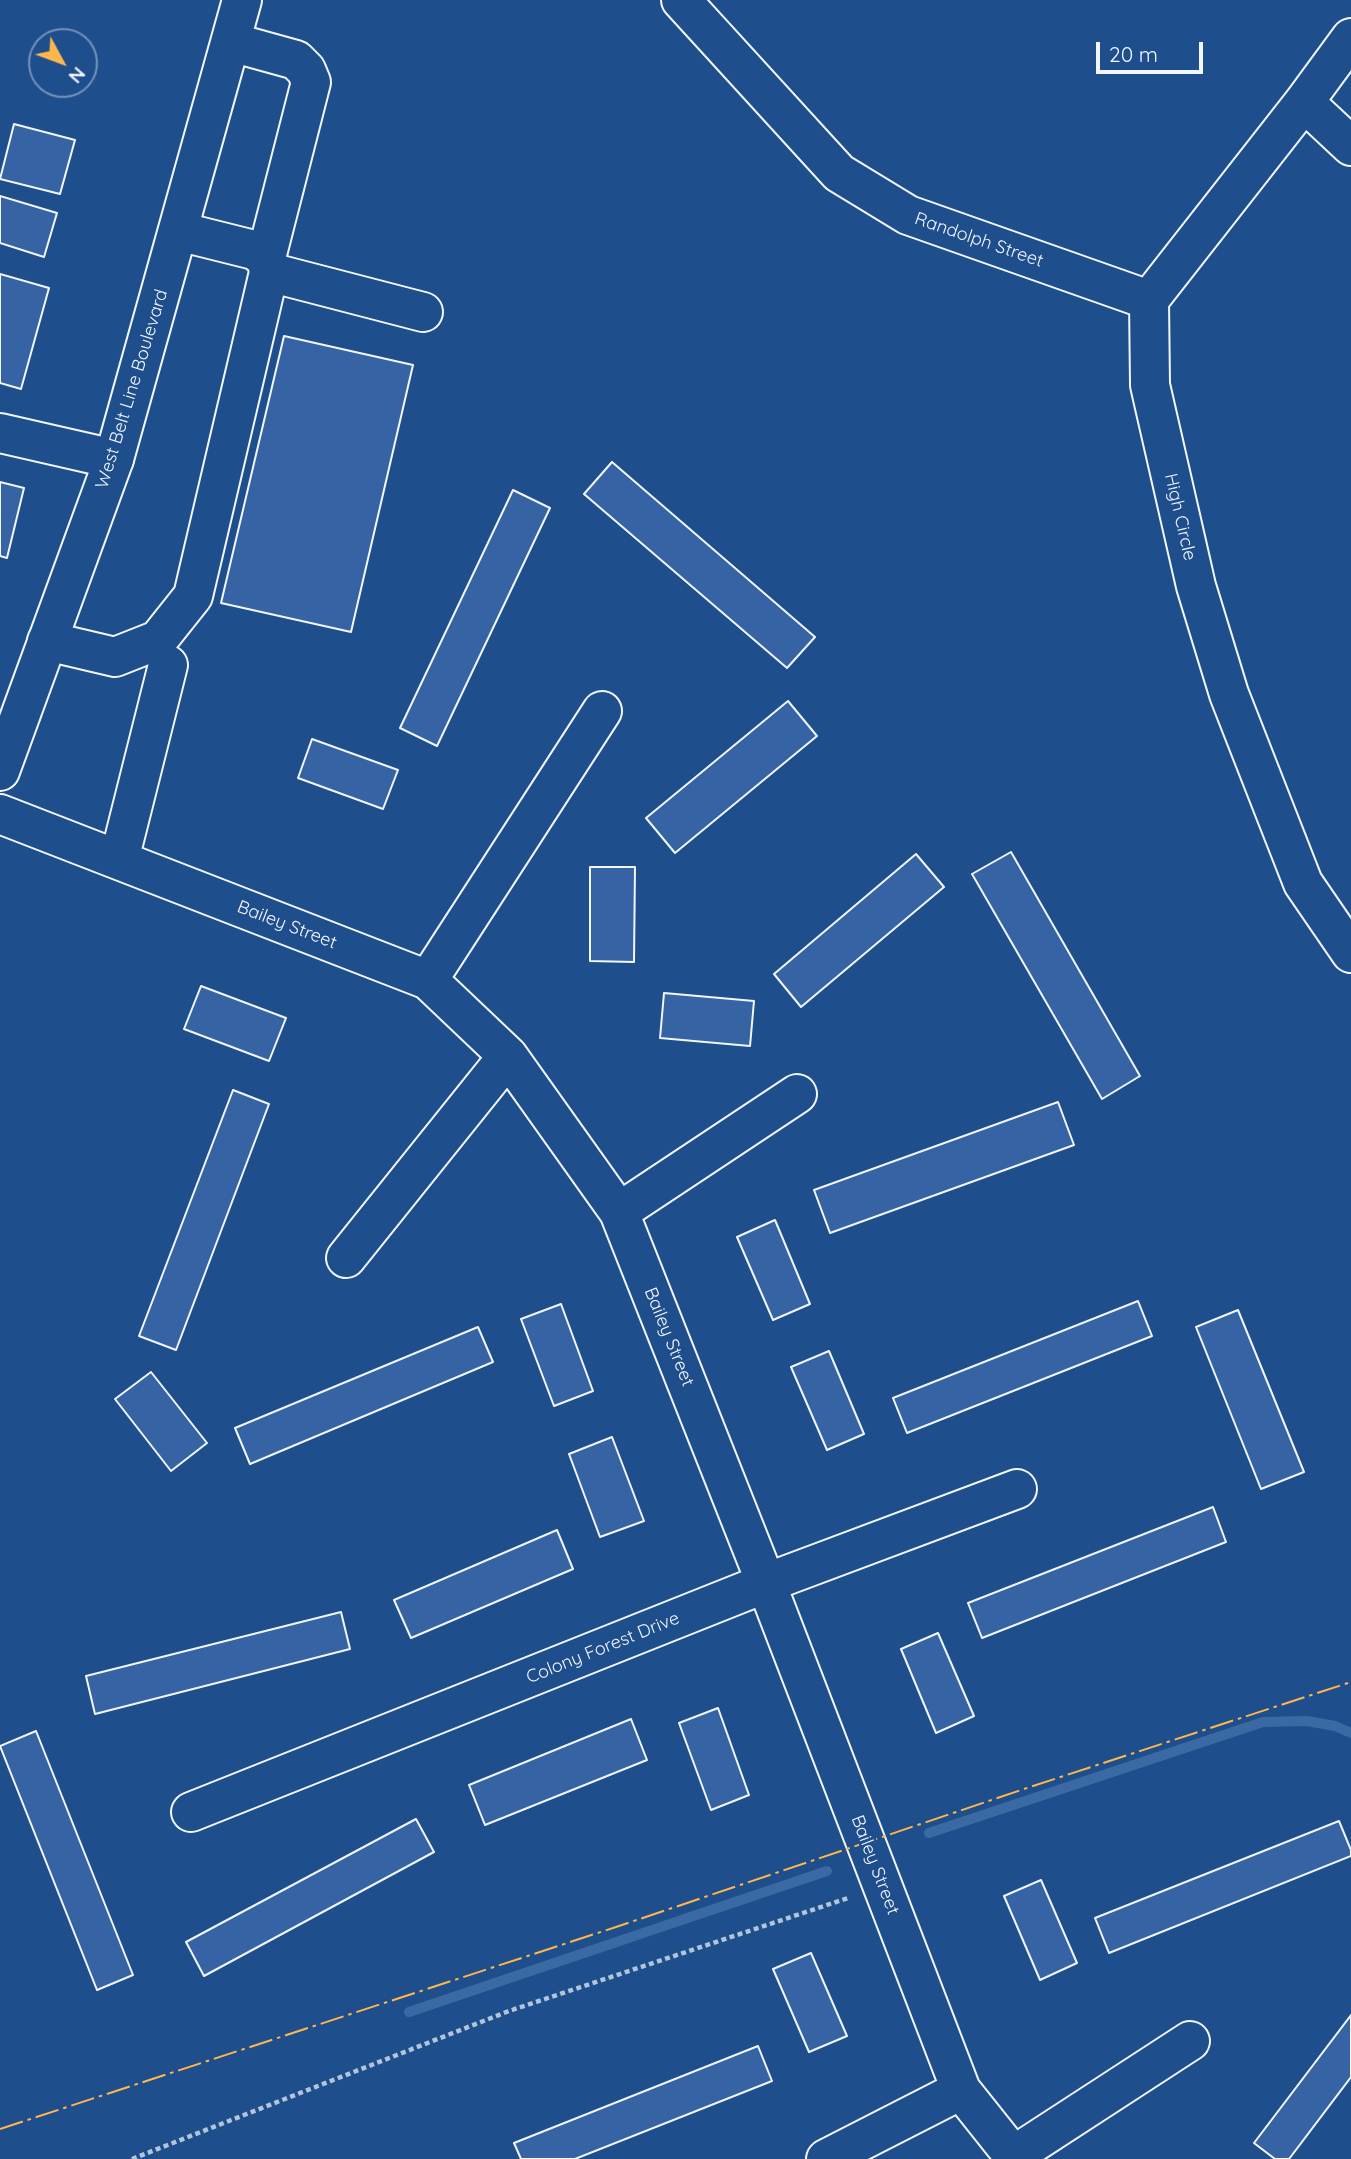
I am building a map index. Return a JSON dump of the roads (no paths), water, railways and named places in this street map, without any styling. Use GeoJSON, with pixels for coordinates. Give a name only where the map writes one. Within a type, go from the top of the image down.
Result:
{"type":"FeatureCollection","features":[{"type":"Feature","properties":{"kind":"street","name":"West Belt Line Boulevard"},"geometry":{"type":"LineString","coordinates":[[0,771],[114,459],[242,0]]}},
{"type":"Feature","properties":{"kind":"street","name":"Randolph Street"},"geometry":{"type":"LineString","coordinates":[[681,0],[839,173],[908,215],[1149,300]]}},
{"type":"Feature","properties":{"kind":"street"},"geometry":{"type":"LineString","coordinates":[[1149,300],[1351,38]]}},
{"type":"Feature","properties":{"kind":"street"},"geometry":{"type":"LineString","coordinates":[[47,641],[115,657],[158,640],[193,596],[311,82],[306,70],[296,60],[231,42]]}},
{"type":"Feature","properties":{"kind":"street"},"geometry":{"type":"LineString","coordinates":[[1304,102],[1351,146]]}},
{"type":"Feature","properties":{"kind":"street"},"geometry":{"type":"LineString","coordinates":[[178,231],[254,250],[267,265],[423,312]]}},
{"type":"Feature","properties":{"kind":"street","name":"High Circle"},"geometry":{"type":"LineString","coordinates":[[1149,300],[1150,385],[1196,586],[1229,694],[1303,883],[1351,953]]}},
{"type":"Feature","properties":{"kind":"street"},"geometry":{"type":"LineString","coordinates":[[0,433],[114,459]]}},
{"type":"Feature","properties":{"kind":"street"},"geometry":{"type":"LineString","coordinates":[[119,860],[168,665]]}},
{"type":"Feature","properties":{"kind":"street"},"geometry":{"type":"LineString","coordinates":[[428,980],[602,711]]}},
{"type":"Feature","properties":{"kind":"street","name":"Bailey Street"},"geometry":{"type":"LineString","coordinates":[[0,814],[428,980],[508,1056],[619,1212],[766,1583],[961,2090],[1015,2157]]}},
{"type":"Feature","properties":{"kind":"street"},"geometry":{"type":"LineString","coordinates":[[346,1258],[508,1056]]}},
{"type":"Feature","properties":{"kind":"street"},"geometry":{"type":"LineString","coordinates":[[619,1212],[797,1094]]}},
{"type":"Feature","properties":{"kind":"street","name":"Colony Forest Drive"},"geometry":{"type":"LineString","coordinates":[[191,1812],[766,1583],[1017,1489]]}},
{"type":"Feature","properties":{"kind":"street"},"geometry":{"type":"LineString","coordinates":[[1015,2157],[1190,2041]]}},
{"type":"Feature","properties":{"kind":"street"},"geometry":{"type":"LineString","coordinates":[[826,2159],[961,2090]]}},
{"type":"Feature","properties":{"kind":"waterway"},"geometry":{"type":"LineString","coordinates":[[929,1833],[1263,1722],[1307,1721],[1335,1726],[1351,1733]]}},
{"type":"Feature","properties":{"kind":"waterway"},"geometry":{"type":"LineString","coordinates":[[409,2012],[827,1871]]}}]}
